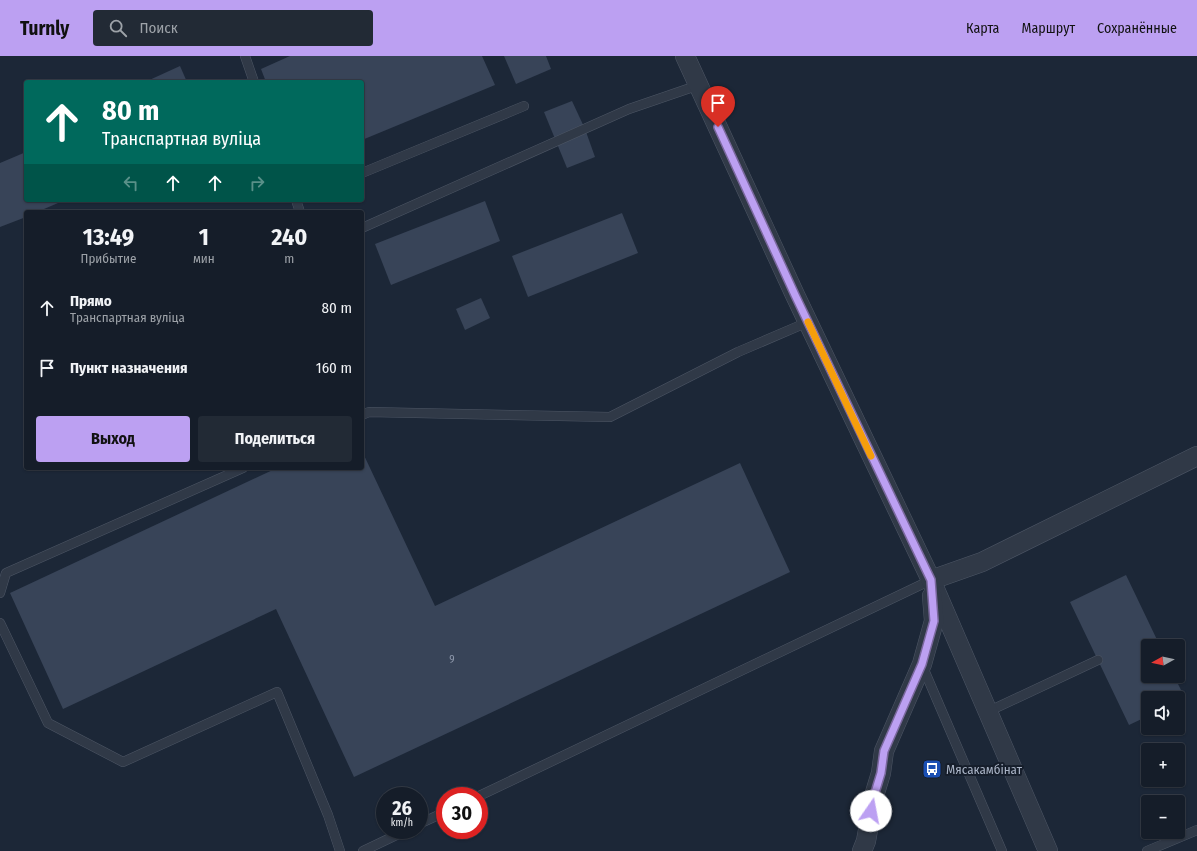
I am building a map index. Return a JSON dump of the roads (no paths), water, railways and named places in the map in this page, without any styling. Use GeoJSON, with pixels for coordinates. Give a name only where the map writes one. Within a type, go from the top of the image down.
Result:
{"type":"FeatureCollection","features":[{"type":"Feature","properties":{"kind":"street"},"geometry":{"type":"LineString","coordinates":[[686,56],[808,322],[931,580],[1048,851]]}},
{"type":"Feature","properties":{"kind":"street"},"geometry":{"type":"LineString","coordinates":[[931,580],[982,562],[1197,456]]}},
{"type":"Feature","properties":{"kind":"street"},"geometry":{"type":"LineString","coordinates":[[862,851],[866,841],[874,796],[881,773],[884,751],[922,664],[934,621],[931,580]]}},
{"type":"Feature","properties":{"kind":"lane"},"geometry":{"type":"LineString","coordinates":[[244,56],[253,80]]}},
{"type":"Feature","properties":{"kind":"lane"},"geometry":{"type":"LineString","coordinates":[[364,227],[629,109],[699,85]]}},
{"type":"Feature","properties":{"kind":"lane"},"geometry":{"type":"LineString","coordinates":[[364,172],[524,106]]}},
{"type":"Feature","properties":{"kind":"lane"},"geometry":{"type":"LineString","coordinates":[[364,414],[369,412],[610,417],[738,352],[808,322]]}},
{"type":"Feature","properties":{"kind":"lane"},"geometry":{"type":"LineString","coordinates":[[0,593],[6,573],[238,470]]}},
{"type":"Feature","properties":{"kind":"lane"},"geometry":{"type":"LineString","coordinates":[[488,792],[931,580]]}},
{"type":"Feature","properties":{"kind":"lane"},"geometry":{"type":"LineString","coordinates":[[0,623],[48,723],[123,762],[277,692],[328,815],[340,851]]}},
{"type":"Feature","properties":{"kind":"lane"},"geometry":{"type":"LineString","coordinates":[[988,712],[1098,660]]}},
{"type":"Feature","properties":{"kind":"lane"},"geometry":{"type":"LineString","coordinates":[[922,664],[1002,851]]}},
{"type":"Feature","properties":{"kind":"lane"},"geometry":{"type":"LineString","coordinates":[[1148,851],[1197,830]]}},
{"type":"Feature","properties":{"kind":"lane"},"geometry":{"type":"LineString","coordinates":[[363,851],[388,839]]}},
{"type":"Feature","properties":{"kind":"place","name":"Мясакамбінат"},"geometry":{"type":"Point","coordinates":[932,769]}}]}
